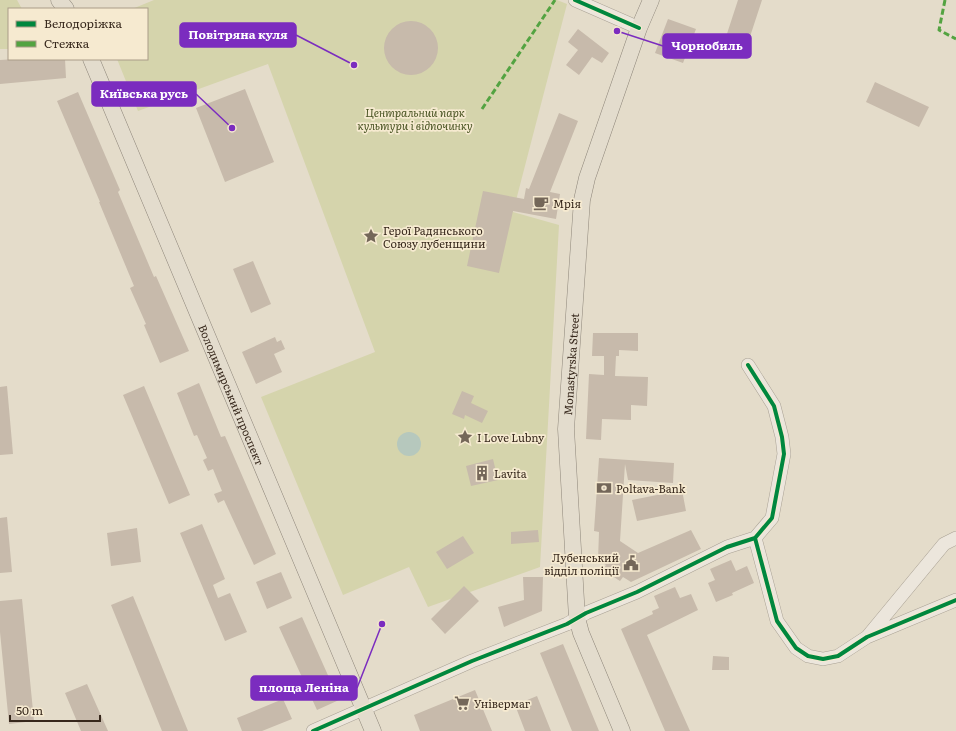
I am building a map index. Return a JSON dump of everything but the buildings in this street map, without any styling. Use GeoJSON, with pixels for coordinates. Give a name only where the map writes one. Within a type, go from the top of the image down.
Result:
{"type":"FeatureCollection","features":[{"type":"Feature","properties":{"kind":"main road","name":"Monastyrska Street"},"geometry":{"type":"LineString","coordinates":[[622,731],[581,633],[578,618],[566,429],[582,200],[587,178],[639,28],[651,0]]}},
{"type":"Feature","properties":{"kind":"main road","name":"Володимирський проспект"},"geometry":{"type":"LineString","coordinates":[[91,60],[372,731]]}},
{"type":"Feature","properties":{"kind":"street"},"geometry":{"type":"LineString","coordinates":[[575,0],[639,28]]}},
{"type":"Feature","properties":{"kind":"street"},"geometry":{"type":"LineString","coordinates":[[313,731],[364,710],[472,661],[567,624],[586,612],[638,592],[727,547],[755,538],[772,518],[784,454],[782,437],[774,406],[748,365]]}},
{"type":"Feature","properties":{"kind":"street"},"geometry":{"type":"LineString","coordinates":[[755,538],[777,620],[796,648],[808,656],[816,658],[831,658],[849,650],[867,637],[956,600]]}},
{"type":"Feature","properties":{"kind":"street"},"geometry":{"type":"LineString","coordinates":[[867,637],[944,544],[956,538]]}},
{"type":"Feature","properties":{"kind":"green space"},"geometry":{"type":"Polygon","coordinates":[[[0,0],[17,0],[21,8],[8,8],[8,49],[0,49],[0,0]]]}},
{"type":"Feature","properties":{"kind":"green space","name":"Центральний парк культури і відпочинку"},"geometry":{"type":"Polygon","coordinates":[[[154,0],[557,0],[567,4],[513,212],[559,225],[540,567],[428,607],[409,567],[343,595],[261,397],[375,352],[268,64],[138,111],[117,60],[148,60],[148,8],[134,8],[154,0]]]}},
{"type":"Feature","properties":{"kind":"shaded area"},"geometry":{"type":"Polygon","coordinates":[[[409,432],[418,435],[421,444],[418,453],[409,456],[400,453],[397,444],[400,435],[409,432]]]}},
{"type":"Feature","properties":{"kind":"marked path"},"geometry":{"type":"LineString","coordinates":[[482,109],[555,0]]}},
{"type":"Feature","properties":{"kind":"marked path"},"geometry":{"type":"LineString","coordinates":[[945,0],[939,30],[956,39]]}},
{"type":"Feature","properties":{"kind":"cycle path"},"geometry":{"type":"LineString","coordinates":[[575,0],[639,28]]}},
{"type":"Feature","properties":{"kind":"cycle path"},"geometry":{"type":"LineString","coordinates":[[313,731],[472,661],[567,624],[586,613],[637,592],[727,547],[755,538],[772,518],[784,454],[782,437],[774,406],[748,365]]}},
{"type":"Feature","properties":{"kind":"cycle path"},"geometry":{"type":"LineString","coordinates":[[755,538],[777,621],[796,648],[808,656],[823,659],[838,656],[867,637],[956,600]]}},
{"type":"Feature","properties":{"kind":"place","name":"Чорнобиль"},"geometry":{"type":"Point","coordinates":[617,31]}},
{"type":"Feature","properties":{"kind":"place","name":"Повітряна куля"},"geometry":{"type":"Point","coordinates":[354,65]}},
{"type":"Feature","properties":{"kind":"place","name":"Київська русь"},"geometry":{"type":"Point","coordinates":[232,128]}},
{"type":"Feature","properties":{"kind":"place","name":"Мрія"},"geometry":{"type":"Point","coordinates":[541,203]}},
{"type":"Feature","properties":{"kind":"place","name":"Герої Радянського Союзу лубенщини"},"geometry":{"type":"Point","coordinates":[371,236]}},
{"type":"Feature","properties":{"kind":"place","name":"I Love Lubny"},"geometry":{"type":"Point","coordinates":[465,437]}},
{"type":"Feature","properties":{"kind":"place","name":"Lavita"},"geometry":{"type":"Point","coordinates":[482,473]}},
{"type":"Feature","properties":{"kind":"place","name":"Poltava-Bank"},"geometry":{"type":"Point","coordinates":[604,488]}},
{"type":"Feature","properties":{"kind":"place","name":"Лубенський відділ поліції"},"geometry":{"type":"Point","coordinates":[631,563]}},
{"type":"Feature","properties":{"kind":"place","name":"площа Леніна"},"geometry":{"type":"Point","coordinates":[382,624]}},
{"type":"Feature","properties":{"kind":"place","name":"Універмаг"},"geometry":{"type":"Point","coordinates":[462,703]}}]}
